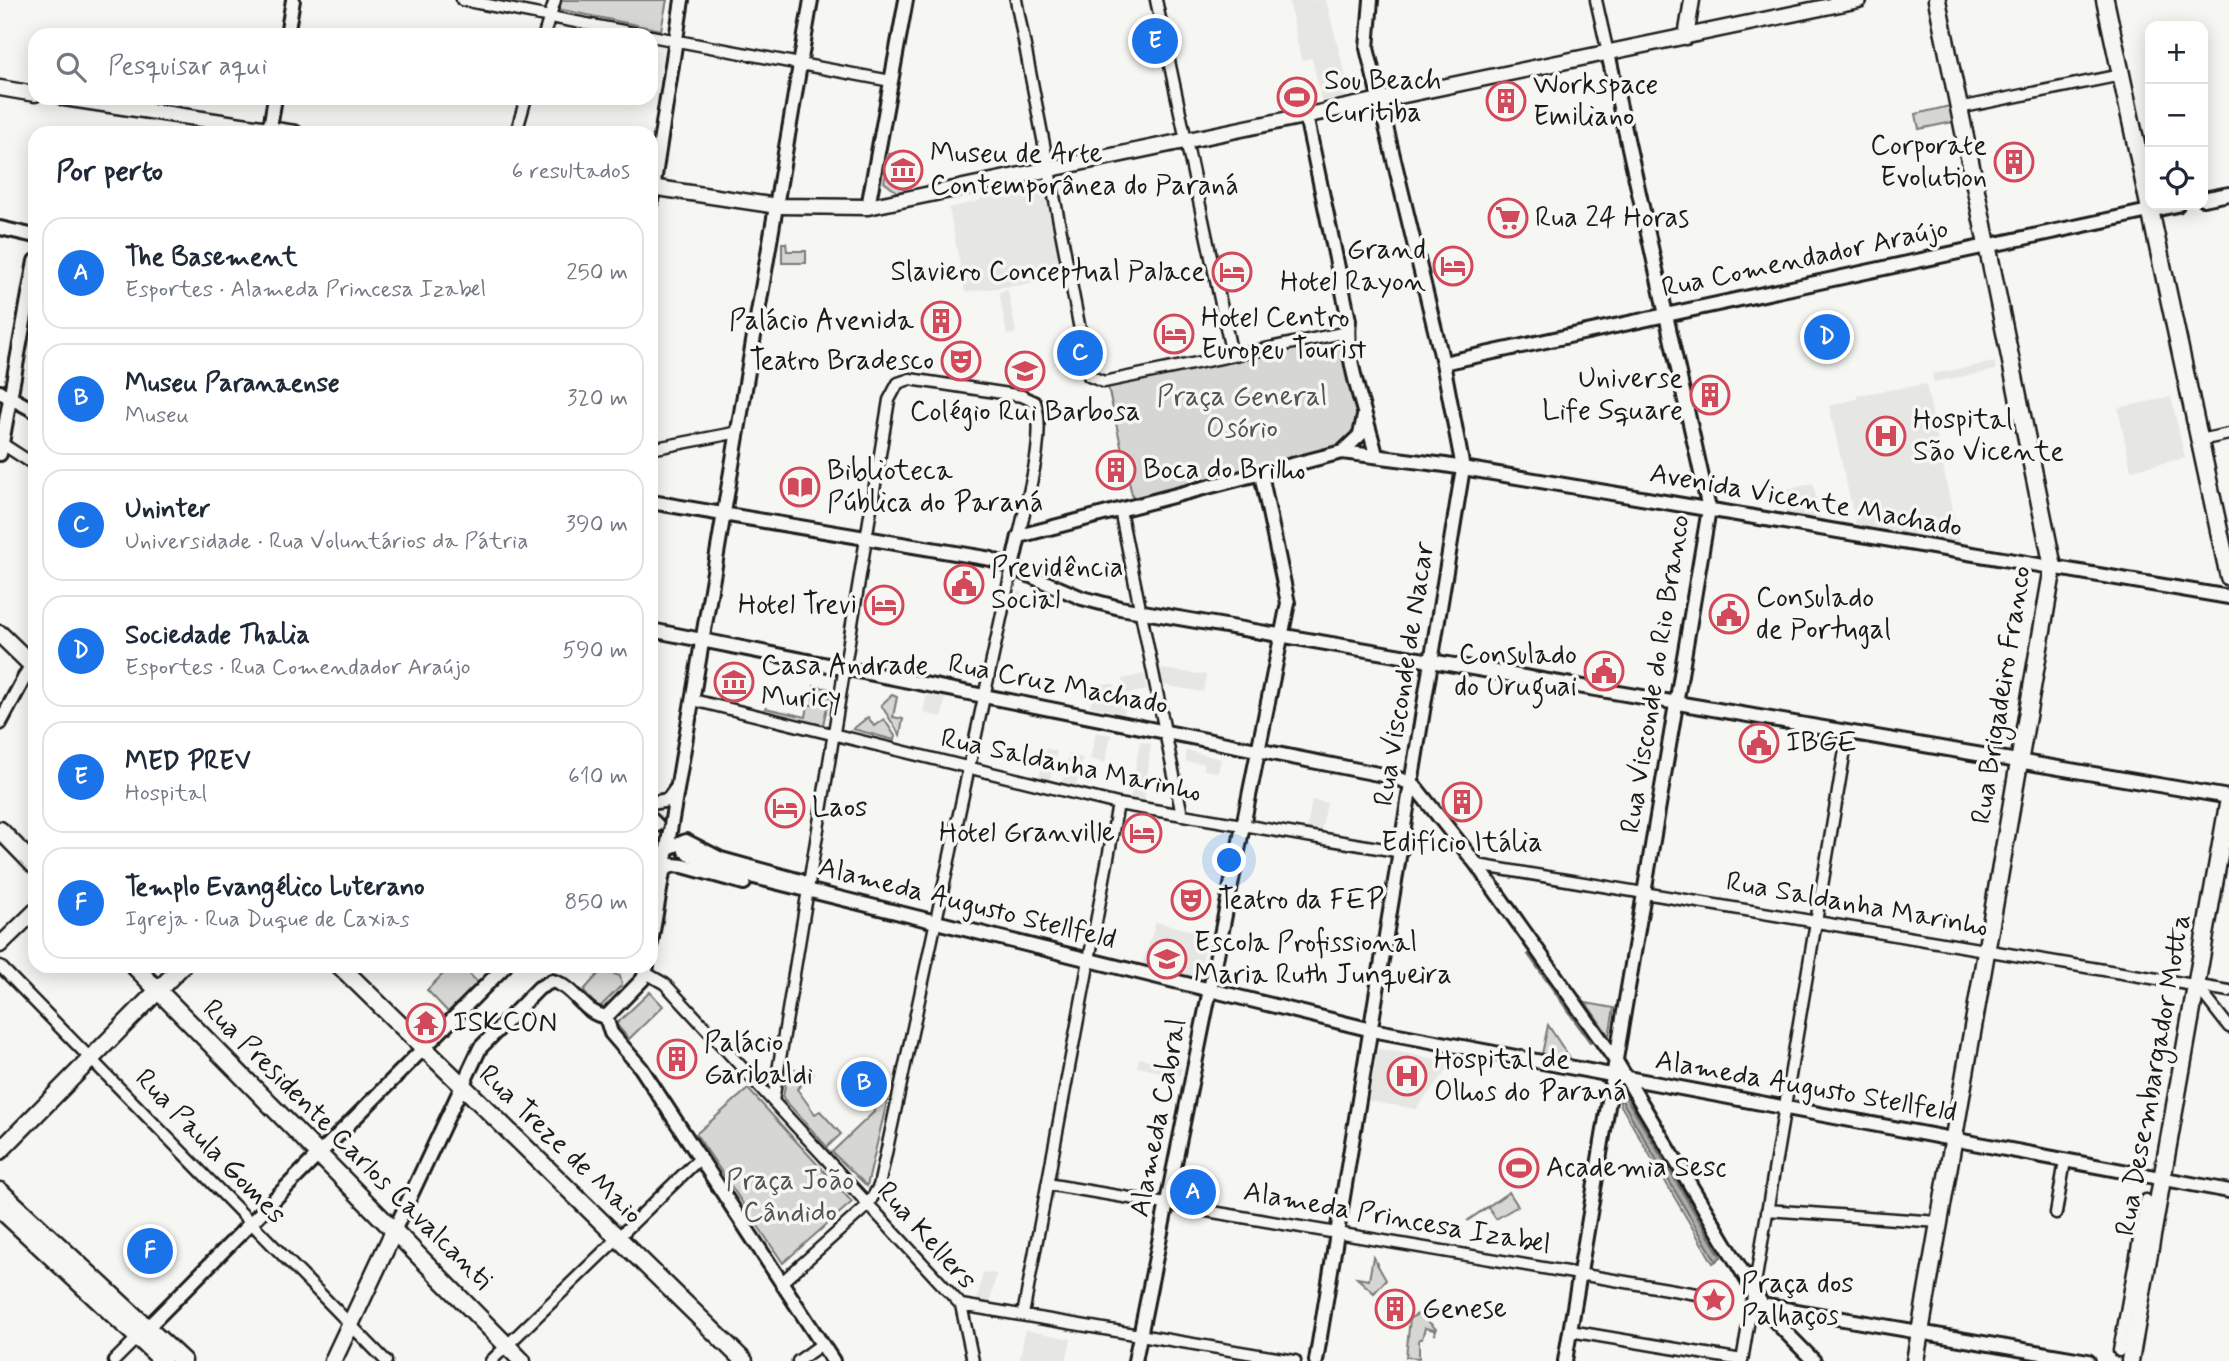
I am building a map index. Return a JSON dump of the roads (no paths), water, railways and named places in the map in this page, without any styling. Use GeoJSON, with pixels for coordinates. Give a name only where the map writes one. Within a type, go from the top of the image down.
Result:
{"type":"FeatureCollection","features":[{"type":"Feature","properties":{"kind":"main road"},"geometry":{"type":"LineString","coordinates":[[1686,37],[1692,0]]}},
{"type":"Feature","properties":{"kind":"main road"},"geometry":{"type":"LineString","coordinates":[[658,193],[777,206],[869,207],[1859,0]]}},
{"type":"Feature","properties":{"kind":"main road","name":"Rua Brigadeiro Franco"},"geometry":{"type":"LineString","coordinates":[[1915,1361],[2053,567],[1937,0]]}},
{"type":"Feature","properties":{"kind":"main road"},"geometry":{"type":"LineString","coordinates":[[2105,0],[2229,577]]}},
{"type":"Feature","properties":{"kind":"main road"},"geometry":{"type":"LineString","coordinates":[[0,88],[28,93]]}},
{"type":"Feature","properties":{"kind":"main road"},"geometry":{"type":"LineString","coordinates":[[107,105],[238,126]]}},
{"type":"Feature","properties":{"kind":"main road"},"geometry":{"type":"LineString","coordinates":[[0,634],[28,658]]}},
{"type":"Feature","properties":{"kind":"main road","name":"Rua Desembargador Motta"},"geometry":{"type":"LineString","coordinates":[[2124,1356],[2154,1225],[2229,798]]}},
{"type":"Feature","properties":{"kind":"main road"},"geometry":{"type":"LineString","coordinates":[[0,830],[28,859]]}},
{"type":"Feature","properties":{"kind":"main road"},"geometry":{"type":"LineString","coordinates":[[0,945],[28,918]]}},
{"type":"Feature","properties":{"kind":"main road","name":"Rua Presidente Carlos Cavalcanti"},"geometry":{"type":"LineString","coordinates":[[141,973],[522,1361]]}},
{"type":"Feature","properties":{"kind":"main road"},"geometry":{"type":"LineString","coordinates":[[0,1150],[175,973]]}},
{"type":"Feature","properties":{"kind":"main road","name":"Rua Treze de Maio"},"geometry":{"type":"LineString","coordinates":[[347,973],[744,1361]]}},
{"type":"Feature","properties":{"kind":"main road"},"geometry":{"type":"LineString","coordinates":[[0,1191],[67,1263]]}},
{"type":"Feature","properties":{"kind":"main road"},"geometry":{"type":"LineString","coordinates":[[0,1209],[67,1263],[142,1332],[183,1361]]}},
{"type":"Feature","properties":{"kind":"main road"},"geometry":{"type":"LineString","coordinates":[[333,1361],[394,1231]]}},
{"type":"Feature","properties":{"kind":"main road"},"geometry":{"type":"LineString","coordinates":[[142,1332],[163,1361]]}},
{"type":"Feature","properties":{"kind":"street"},"geometry":{"type":"LineString","coordinates":[[287,28],[293,0]]}},
{"type":"Feature","properties":{"kind":"street"},"geometry":{"type":"LineString","coordinates":[[462,0],[607,28]]}},
{"type":"Feature","properties":{"kind":"street"},"geometry":{"type":"LineString","coordinates":[[546,28],[555,0]]}},
{"type":"Feature","properties":{"kind":"street"},"geometry":{"type":"LineString","coordinates":[[658,154],[682,0]]}},
{"type":"Feature","properties":{"kind":"street"},"geometry":{"type":"LineString","coordinates":[[658,904],[811,0]]}},
{"type":"Feature","properties":{"kind":"street"},"geometry":{"type":"LineString","coordinates":[[869,207],[906,0]]}},
{"type":"Feature","properties":{"kind":"street"},"geometry":{"type":"LineString","coordinates":[[1016,0],[1087,372],[1092,379],[1104,382],[1347,332]]}},
{"type":"Feature","properties":{"kind":"street"},"geometry":{"type":"LineString","coordinates":[[1156,0],[1230,346]]}},
{"type":"Feature","properties":{"kind":"street","name":"Rua Visconde de Nacar"},"geometry":{"type":"LineString","coordinates":[[1316,1361],[1402,852],[1463,468],[1443,363],[1366,40],[1371,0]]}},
{"type":"Feature","properties":{"kind":"street","name":"Rua Visconde do Rio Branco"},"geometry":{"type":"LineString","coordinates":[[1565,1361],[1709,509],[1596,0]]}},
{"type":"Feature","properties":{"kind":"street"},"geometry":{"type":"LineString","coordinates":[[658,37],[891,81]]}},
{"type":"Feature","properties":{"kind":"street"},"geometry":{"type":"LineString","coordinates":[[1959,108],[2121,75]]}},
{"type":"Feature","properties":{"kind":"street"},"geometry":{"type":"LineString","coordinates":[[270,126],[274,105]]}},
{"type":"Feature","properties":{"kind":"street"},"geometry":{"type":"LineString","coordinates":[[518,126],[524,105]]}},
{"type":"Feature","properties":{"kind":"street"},"geometry":{"type":"LineString","coordinates":[[1306,116],[1349,320],[1347,332],[1376,455]]}},
{"type":"Feature","properties":{"kind":"street"},"geometry":{"type":"LineString","coordinates":[[2208,198],[2229,194]]}},
{"type":"Feature","properties":{"kind":"street","name":"Rua Comendador Araújo"},"geometry":{"type":"LineString","coordinates":[[1443,363],[2154,210]]}},
{"type":"Feature","properties":{"kind":"street"},"geometry":{"type":"LineString","coordinates":[[0,228],[28,234]]}},
{"type":"Feature","properties":{"kind":"street"},"geometry":{"type":"LineString","coordinates":[[28,303],[2,449],[28,462]]}},
{"type":"Feature","properties":{"kind":"street"},"geometry":{"type":"LineString","coordinates":[[772,1101],[866,538],[894,388],[910,379],[1022,396],[1035,402],[1038,418],[1035,455],[879,1186],[868,1205],[782,1282]]}},
{"type":"Feature","properties":{"kind":"street"},"geometry":{"type":"LineString","coordinates":[[0,392],[28,407]]}},
{"type":"Feature","properties":{"kind":"street"},"geometry":{"type":"LineString","coordinates":[[1019,536],[1342,452],[1360,435],[1364,412]]}},
{"type":"Feature","properties":{"kind":"street"},"geometry":{"type":"LineString","coordinates":[[658,448],[738,432]]}},
{"type":"Feature","properties":{"kind":"street"},"geometry":{"type":"LineString","coordinates":[[2200,440],[2229,435]]}},
{"type":"Feature","properties":{"kind":"street","name":"Avenida Vicente Machado"},"geometry":{"type":"LineString","coordinates":[[1342,452],[1463,468],[2229,597]]}},
{"type":"Feature","properties":{"kind":"street","name":"Alameda Cabral"},"geometry":{"type":"LineString","coordinates":[[1135,1361],[1288,603],[1261,474]]}},
{"type":"Feature","properties":{"kind":"street"},"geometry":{"type":"LineString","coordinates":[[658,503],[991,559],[1082,598],[1141,612],[2229,798]]}},
{"type":"Feature","properties":{"kind":"street"},"geometry":{"type":"LineString","coordinates":[[1120,510],[1182,815]]}},
{"type":"Feature","properties":{"kind":"street","name":"Rua Cruz Machado"},"geometry":{"type":"LineString","coordinates":[[658,630],[1258,750],[1413,784]]}},
{"type":"Feature","properties":{"kind":"street"},"geometry":{"type":"LineString","coordinates":[[0,723],[28,674]]}},
{"type":"Feature","properties":{"kind":"street","name":"Rua Saldanha Marinho"},"geometry":{"type":"LineString","coordinates":[[693,700],[1118,804],[1402,852]]}},
{"type":"Feature","properties":{"kind":"street"},"geometry":{"type":"LineString","coordinates":[[1570,1331],[1742,1360],[1848,732]]}},
{"type":"Feature","properties":{"kind":"street"},"geometry":{"type":"LineString","coordinates":[[658,802],[668,800],[679,783]]}},
{"type":"Feature","properties":{"kind":"street"},"geometry":{"type":"LineString","coordinates":[[1413,784],[1477,865],[1616,1060],[1762,1305],[1814,1361]]}},
{"type":"Feature","properties":{"kind":"street"},"geometry":{"type":"LineString","coordinates":[[1023,1315],[1118,804]]}},
{"type":"Feature","properties":{"kind":"street"},"geometry":{"type":"LineString","coordinates":[[668,848],[686,841],[721,859],[800,880],[808,890]]}},
{"type":"Feature","properties":{"kind":"street","name":"Alameda Augusto Stellfeld"},"geometry":{"type":"LineString","coordinates":[[685,851],[714,866],[1372,1030],[2229,1191]]}},
{"type":"Feature","properties":{"kind":"street"},"geometry":{"type":"LineString","coordinates":[[664,870],[673,865],[683,866],[795,895],[808,890]]}},
{"type":"Feature","properties":{"kind":"street","name":"Rua Saldanha Marinho"},"geometry":{"type":"LineString","coordinates":[[1477,865],[2229,991]]}},
{"type":"Feature","properties":{"kind":"street","name":"Rua Paula Gomes"},"geometry":{"type":"LineString","coordinates":[[0,966],[386,1361]]}},
{"type":"Feature","properties":{"kind":"street"},"geometry":{"type":"LineString","coordinates":[[114,1361],[498,973]]}},
{"type":"Feature","properties":{"kind":"street"},"geometry":{"type":"LineString","coordinates":[[606,1017],[643,973]]}},
{"type":"Feature","properties":{"kind":"street","name":"Rua Kellers"},"geometry":{"type":"LineString","coordinates":[[651,973],[665,984],[961,1305],[973,1361]]}},
{"type":"Feature","properties":{"kind":"street"},"geometry":{"type":"LineString","coordinates":[[394,1231],[484,1044],[539,988],[552,981],[566,988],[593,1014],[606,1017]]}},
{"type":"Feature","properties":{"kind":"street"},"geometry":{"type":"LineString","coordinates":[[2196,985],[2229,1027]]}},
{"type":"Feature","properties":{"kind":"street"},"geometry":{"type":"LineString","coordinates":[[606,1017],[611,1033],[635,1059],[833,1361]]}},
{"type":"Feature","properties":{"kind":"street"},"geometry":{"type":"LineString","coordinates":[[491,1361],[700,1158]]}},
{"type":"Feature","properties":{"kind":"street"},"geometry":{"type":"LineString","coordinates":[[2056,1213],[2065,1161]]}},
{"type":"Feature","properties":{"kind":"street","name":"Alameda Princesa Izabel"},"geometry":{"type":"LineString","coordinates":[[1048,1184],[1697,1294]]}},
{"type":"Feature","properties":{"kind":"street"},"geometry":{"type":"LineString","coordinates":[[2130,1325],[2146,1200]]}},
{"type":"Feature","properties":{"kind":"street"},"geometry":{"type":"LineString","coordinates":[[1767,1210],[1939,1222]]}},
{"type":"Feature","properties":{"kind":"street"},"geometry":{"type":"LineString","coordinates":[[2140,1238],[2154,1225]]}},
{"type":"Feature","properties":{"kind":"street"},"geometry":{"type":"LineString","coordinates":[[961,1305],[1295,1361]]}},
{"type":"Feature","properties":{"kind":"street"},"geometry":{"type":"LineString","coordinates":[[1762,1305],[2088,1361]]}},
{"type":"Feature","properties":{"kind":"street"},"geometry":{"type":"LineString","coordinates":[[798,1361],[822,1345]]}},
{"type":"Feature","properties":{"kind":"waterway"},"geometry":{"type":"LineString","coordinates":[[1528,954],[1590,1042]]}},
{"type":"Feature","properties":{"kind":"waterway"},"geometry":{"type":"LineString","coordinates":[[1625,1092],[1719,1253]]}},
{"type":"Feature","properties":{"kind":"place","name":"MED PREV"},"geometry":{"type":"Point","coordinates":[1155,41]}},
{"type":"Feature","properties":{"kind":"place","name":"Sou Beach Curitiba"},"geometry":{"type":"Point","coordinates":[1297,97]}},
{"type":"Feature","properties":{"kind":"place","name":"Workspace Emiliano"},"geometry":{"type":"Point","coordinates":[1506,101]}},
{"type":"Feature","properties":{"kind":"place","name":"Corporate Evolution"},"geometry":{"type":"Point","coordinates":[2014,162]}},
{"type":"Feature","properties":{"kind":"place","name":"Museu de Arte Contemporânea do Paraná"},"geometry":{"type":"Point","coordinates":[903,170]}},
{"type":"Feature","properties":{"kind":"place","name":"Rua 24 Horas"},"geometry":{"type":"Point","coordinates":[1508,218]}},
{"type":"Feature","properties":{"kind":"place","name":"Grand Hotel Rayon"},"geometry":{"type":"Point","coordinates":[1453,266]}},
{"type":"Feature","properties":{"kind":"place","name":"Slaviero Conceptual Palace"},"geometry":{"type":"Point","coordinates":[1232,272]}},
{"type":"Feature","properties":{"kind":"place","name":"Palácio Avenida"},"geometry":{"type":"Point","coordinates":[941,321]}},
{"type":"Feature","properties":{"kind":"place","name":"Hotel Centro Europeu Tourist"},"geometry":{"type":"Point","coordinates":[1174,334]}},
{"type":"Feature","properties":{"kind":"place","name":"Sociedade Thalia"},"geometry":{"type":"Point","coordinates":[1827,337]}},
{"type":"Feature","properties":{"kind":"place","name":"Uninter"},"geometry":{"type":"Point","coordinates":[1080,353]}},
{"type":"Feature","properties":{"kind":"place","name":"Teatro Bradesco"},"geometry":{"type":"Point","coordinates":[961,361]}},
{"type":"Feature","properties":{"kind":"place","name":"Colégio Rui Barbosa"},"geometry":{"type":"Point","coordinates":[1025,371]}},
{"type":"Feature","properties":{"kind":"place","name":"Universe Life Square"},"geometry":{"type":"Point","coordinates":[1710,395]}},
{"type":"Feature","properties":{"kind":"place","name":"Hospital São Vicente"},"geometry":{"type":"Point","coordinates":[1886,436]}},
{"type":"Feature","properties":{"kind":"place","name":"Boca do Brilho"},"geometry":{"type":"Point","coordinates":[1116,470]}},
{"type":"Feature","properties":{"kind":"place","name":"Biblioteca Pública do Paraná"},"geometry":{"type":"Point","coordinates":[800,487]}},
{"type":"Feature","properties":{"kind":"place","name":"Previdência Social"},"geometry":{"type":"Point","coordinates":[964,584]}},
{"type":"Feature","properties":{"kind":"place","name":"Hotel Trevi"},"geometry":{"type":"Point","coordinates":[884,605]}},
{"type":"Feature","properties":{"kind":"place","name":"Consulado de Portugal"},"geometry":{"type":"Point","coordinates":[1729,614]}},
{"type":"Feature","properties":{"kind":"place","name":"Consulado do Uruguai"},"geometry":{"type":"Point","coordinates":[1604,671]}},
{"type":"Feature","properties":{"kind":"place","name":"Casa Andrade Muricy"},"geometry":{"type":"Point","coordinates":[734,682]}},
{"type":"Feature","properties":{"kind":"place","name":"IBGE"},"geometry":{"type":"Point","coordinates":[1759,743]}},
{"type":"Feature","properties":{"kind":"place","name":"Edifício Itália"},"geometry":{"type":"Point","coordinates":[1462,802]}},
{"type":"Feature","properties":{"kind":"place","name":"Laos"},"geometry":{"type":"Point","coordinates":[785,808]}},
{"type":"Feature","properties":{"kind":"place","name":"Hotel Granville"},"geometry":{"type":"Point","coordinates":[1142,833]}},
{"type":"Feature","properties":{"kind":"place","name":"Teatro da FEP"},"geometry":{"type":"Point","coordinates":[1191,900]}},
{"type":"Feature","properties":{"kind":"place","name":"Escola Profissional Maria Ruth Junqueira"},"geometry":{"type":"Point","coordinates":[1167,959]}},
{"type":"Feature","properties":{"kind":"place","name":"ISKCON"},"geometry":{"type":"Point","coordinates":[426,1023]}},
{"type":"Feature","properties":{"kind":"place","name":"Palácio Garibaldi"},"geometry":{"type":"Point","coordinates":[677,1059]}},
{"type":"Feature","properties":{"kind":"place","name":"Hospital de Olhos do Paraná"},"geometry":{"type":"Point","coordinates":[1407,1076]}},
{"type":"Feature","properties":{"kind":"place","name":"Museu Paranaense"},"geometry":{"type":"Point","coordinates":[864,1084]}},
{"type":"Feature","properties":{"kind":"place","name":"Academia Sesc"},"geometry":{"type":"Point","coordinates":[1519,1168]}},
{"type":"Feature","properties":{"kind":"place","name":"The Basement"},"geometry":{"type":"Point","coordinates":[1193,1192]}},
{"type":"Feature","properties":{"kind":"place","name":"Templo Evangélico Luterano"},"geometry":{"type":"Point","coordinates":[150,1251]}},
{"type":"Feature","properties":{"kind":"place","name":"Praça dos Palhaços"},"geometry":{"type":"Point","coordinates":[1714,1300]}},
{"type":"Feature","properties":{"kind":"place","name":"Genese"},"geometry":{"type":"Point","coordinates":[1395,1309]}},
{"type":"Feature","properties":{"kind":"park label","name":"Praça General Osório"},"geometry":{"type":"Point","coordinates":[1242,413]}},
{"type":"Feature","properties":{"kind":"park label","name":"Praça João Cândido"},"geometry":{"type":"Point","coordinates":[790,1197]}}]}
